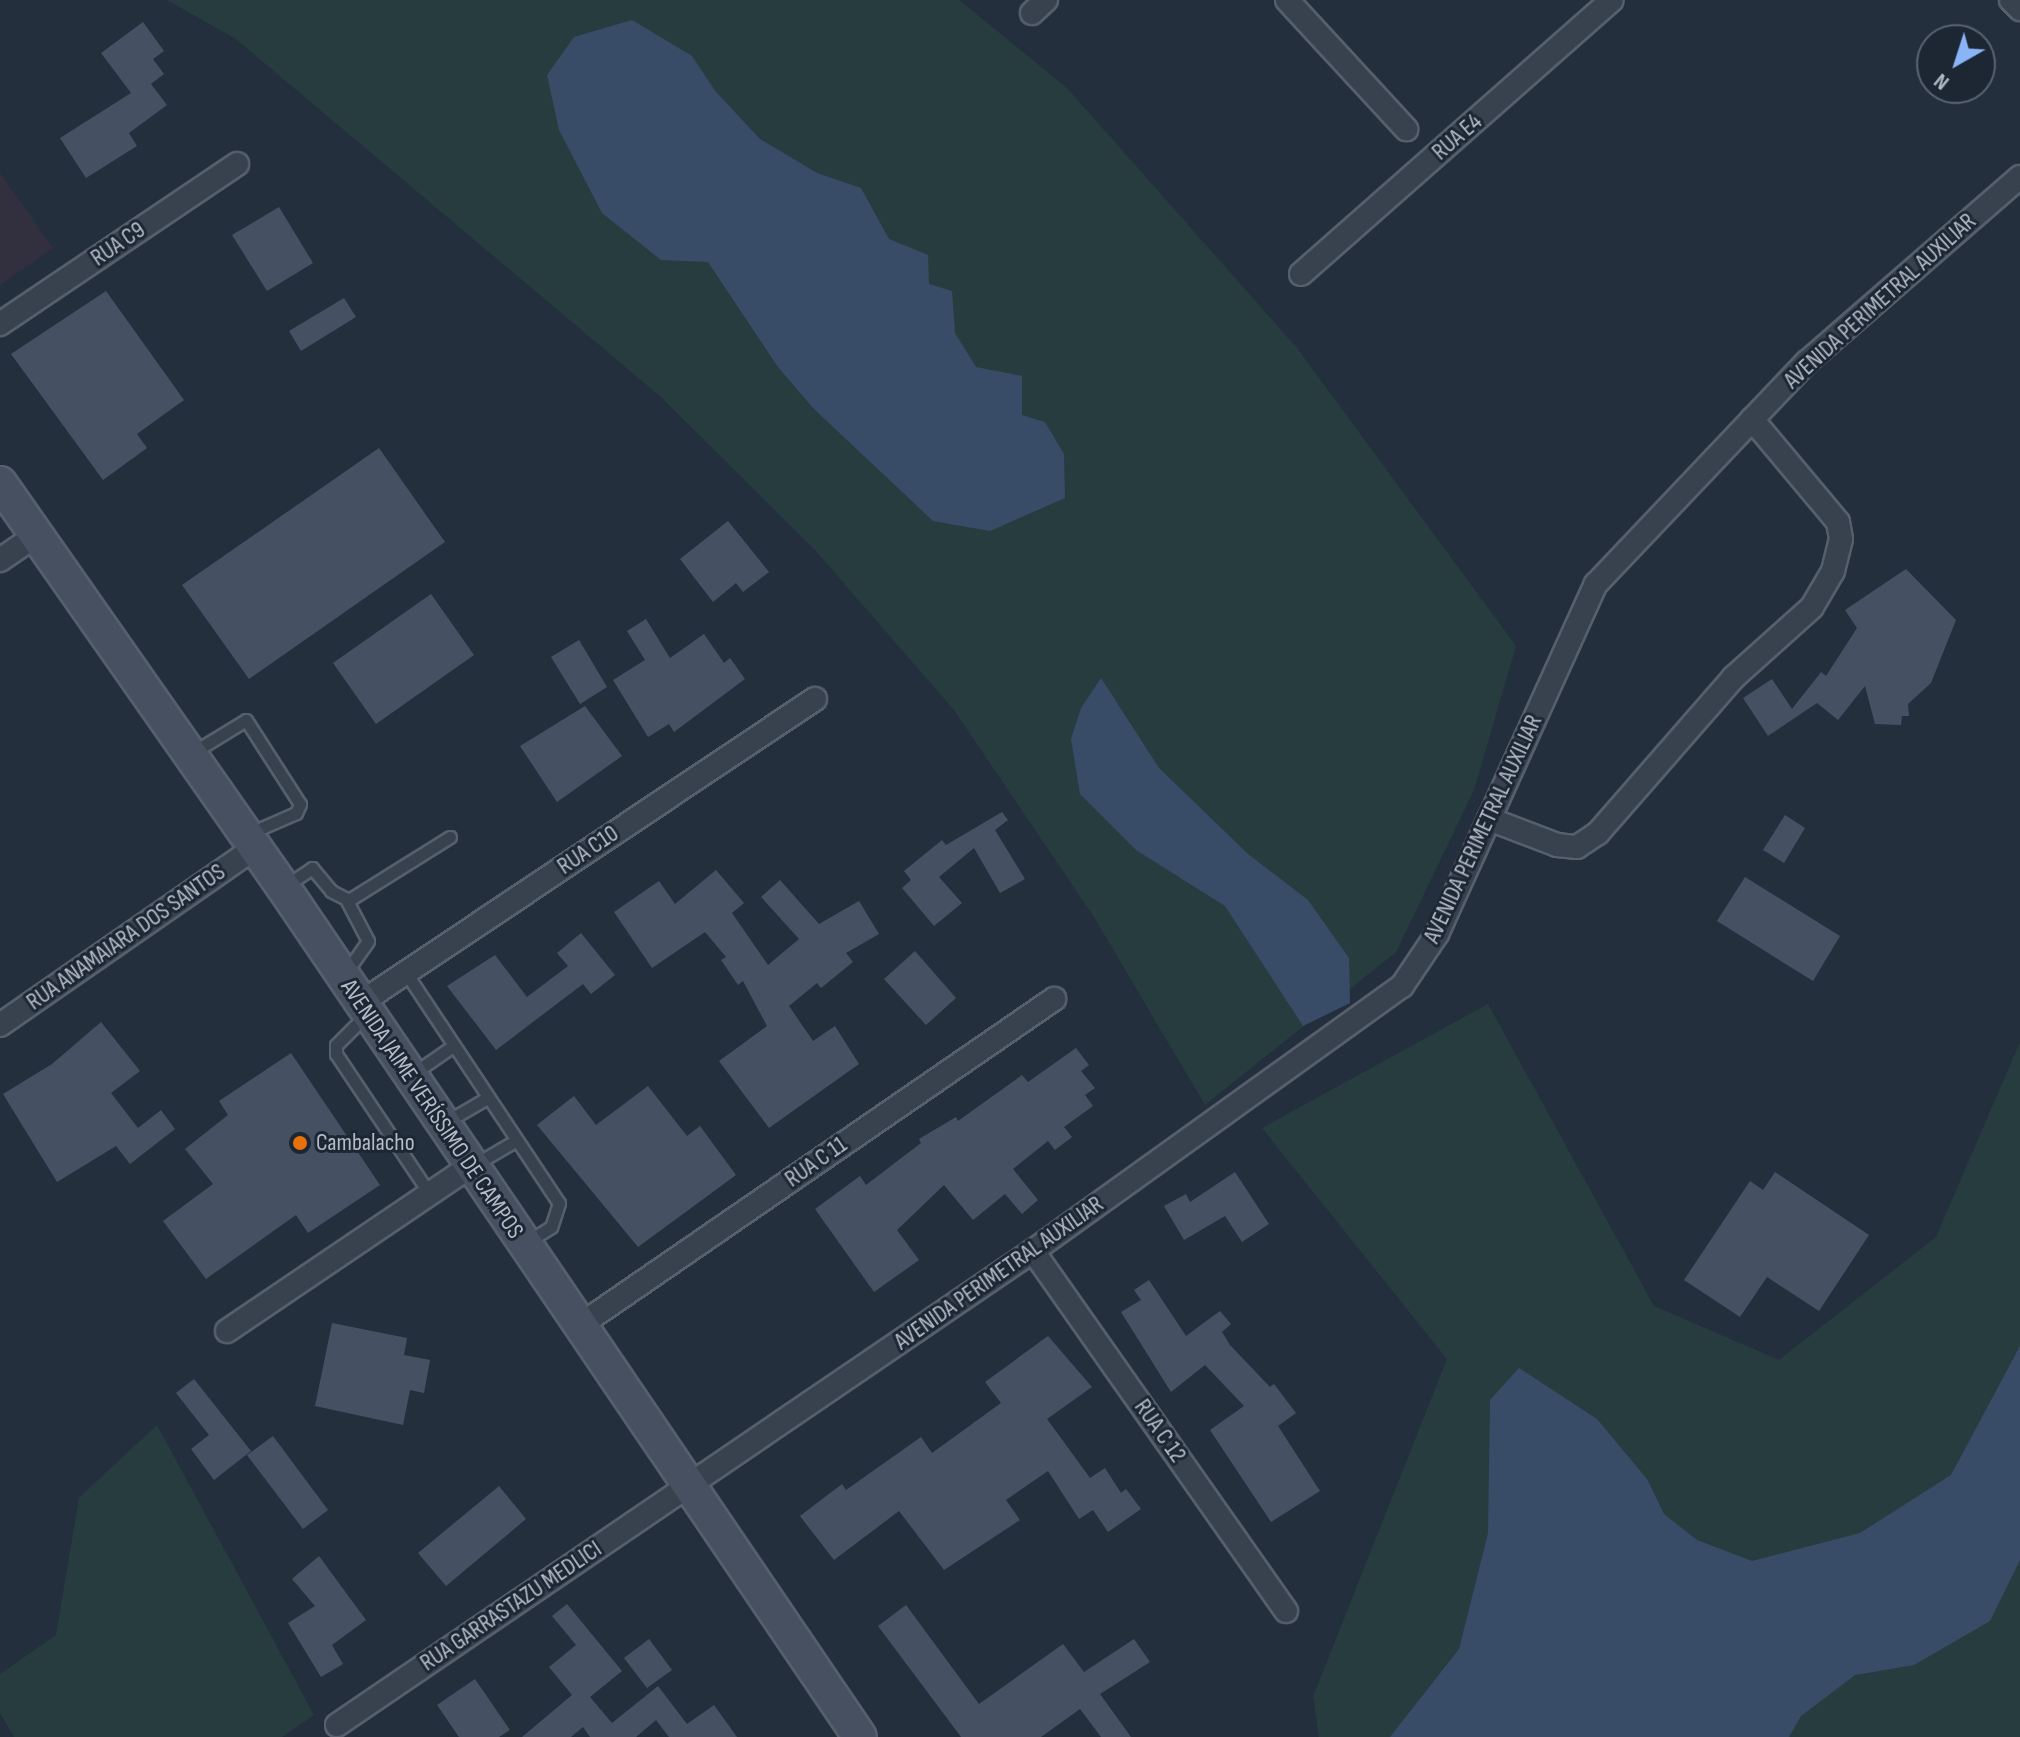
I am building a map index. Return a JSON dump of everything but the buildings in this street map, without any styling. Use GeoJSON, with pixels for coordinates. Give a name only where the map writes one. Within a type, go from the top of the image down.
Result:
{"type":"FeatureCollection","features":[{"type":"Feature","properties":{"kind":"street"},"geometry":{"type":"LineString","coordinates":[[1287,0],[1406,129]]}},
{"type":"Feature","properties":{"kind":"street","name":"RUA E4"},"geometry":{"type":"LineString","coordinates":[[1301,274],[1612,0]]}},
{"type":"Feature","properties":{"kind":"street"},"geometry":{"type":"LineString","coordinates":[[2011,0],[2020,9]]}},
{"type":"Feature","properties":{"kind":"street","name":"RUA C9"},"geometry":{"type":"LineString","coordinates":[[0,324],[237,164]]}},
{"type":"Feature","properties":{"kind":"street","name":"AVENIDA PERIMETRAL AUXILIAR"},"geometry":{"type":"LineString","coordinates":[[685,1486],[1033,1251],[1402,986],[1437,934],[1596,584],[1807,362],[2020,177]]}},
{"type":"Feature","properties":{"kind":"street"},"geometry":{"type":"LineString","coordinates":[[1489,819],[1557,845],[1577,847],[1598,833],[1733,678],[1812,607],[1833,571],[1841,539],[1838,522],[1752,419]]}},
{"type":"Feature","properties":{"kind":"street","name":"AVENIDA JAIME VERÍSSIMO DE CAMPOS"},"geometry":{"type":"LineString","coordinates":[[0,483],[248,842],[283,887],[685,1486],[860,1737]]}},
{"type":"Feature","properties":{"kind":"street"},"geometry":{"type":"LineString","coordinates":[[0,560],[35,536]]}},
{"type":"Feature","properties":{"kind":"street","name":"RUA C10"},"geometry":{"type":"LineString","coordinates":[[358,997],[406,973],[815,699]]}},
{"type":"Feature","properties":{"kind":"street","name":"RUA ANAMAIARA DOS SANTOS"},"geometry":{"type":"LineString","coordinates":[[0,1025],[248,842]]}},
{"type":"Feature","properties":{"kind":"street","name":"RUA C 11"},"geometry":{"type":"LineString","coordinates":[[579,1326],[1054,999]]}},
{"type":"Feature","properties":{"kind":"street"},"geometry":{"type":"LineString","coordinates":[[227,1331],[469,1167]]}},
{"type":"Feature","properties":{"kind":"street","name":"RUA C 12"},"geometry":{"type":"LineString","coordinates":[[1033,1251],[1286,1611]]}},
{"type":"Feature","properties":{"kind":"street","name":"RUA GARRASTAZU MEDLICI"},"geometry":{"type":"LineString","coordinates":[[337,1725],[685,1486]]}},
{"type":"Feature","properties":{"kind":"lane"},"geometry":{"type":"LineString","coordinates":[[188,756],[246,720],[300,804],[289,817],[248,842]]}},
{"type":"Feature","properties":{"kind":"lane"},"geometry":{"type":"LineString","coordinates":[[346,899],[450,837]]}},
{"type":"Feature","properties":{"kind":"lane"},"geometry":{"type":"LineString","coordinates":[[283,887],[312,868],[331,891],[346,899],[368,941],[358,997],[336,1045],[336,1054],[429,1193]]}},
{"type":"Feature","properties":{"kind":"lane"},"geometry":{"type":"LineString","coordinates":[[406,973],[559,1203],[551,1227],[523,1245]]}},
{"type":"Feature","properties":{"kind":"lane"},"geometry":{"type":"LineString","coordinates":[[410,1076],[453,1046]]}},
{"type":"Feature","properties":{"kind":"lane"},"geometry":{"type":"LineString","coordinates":[[442,1125],[487,1098]]}},
{"type":"Feature","properties":{"kind":"lane"},"geometry":{"type":"LineString","coordinates":[[469,1167],[515,1141]]}},
{"type":"Feature","properties":{"kind":"shaded area"},"geometry":{"type":"Polygon","coordinates":[[[0,173],[53,248],[0,285],[0,173]]]}},
{"type":"Feature","properties":{"kind":"green space"},"geometry":{"type":"Polygon","coordinates":[[[167,0],[959,0],[1067,88],[1297,348],[1516,646],[1474,790],[1396,952],[1205,1105],[1094,917],[954,710],[815,550],[661,397],[236,39],[167,0]]]}},
{"type":"Feature","properties":{"kind":"green space"},"geometry":{"type":"Polygon","coordinates":[[[1488,1004],[1654,1306],[1779,1360],[1936,1237],[2020,1042],[2020,1737],[1319,1737],[1313,1697],[1447,1359],[1262,1128],[1488,1004]]]}},
{"type":"Feature","properties":{"kind":"green space"},"geometry":{"type":"Polygon","coordinates":[[[157,1425],[314,1715],[282,1737],[14,1737],[0,1713],[0,1674],[56,1635],[79,1498],[157,1425]]]}},
{"type":"Feature","properties":{"kind":"water"},"geometry":{"type":"Polygon","coordinates":[[[632,20],[692,56],[716,92],[760,139],[817,173],[861,188],[889,239],[928,255],[929,284],[952,291],[955,333],[976,367],[1022,376],[1022,415],[1045,422],[1064,454],[1065,498],[990,531],[933,521],[813,408],[778,367],[708,262],[661,260],[602,213],[559,130],[547,75],[574,37],[632,20]]]}},
{"type":"Feature","properties":{"kind":"water"},"geometry":{"type":"Polygon","coordinates":[[[1101,678],[1159,768],[1248,854],[1308,900],[1349,958],[1350,1003],[1303,1026],[1225,906],[1136,850],[1080,794],[1071,739],[1081,708],[1101,678]]]}},
{"type":"Feature","properties":{"kind":"water"},"geometry":{"type":"Polygon","coordinates":[[[2020,1346],[2020,1560],[1990,1621],[1914,1665],[1855,1675],[1801,1716],[1789,1737],[1390,1737],[1459,1649],[1488,1533],[1490,1400],[1519,1368],[1597,1419],[1647,1479],[1664,1514],[1697,1540],[1752,1561],[1860,1533],[1951,1475],[2020,1346]]]}},
{"type":"Feature","properties":{"kind":"place","name":"Cambalacho"},"geometry":{"type":"Point","coordinates":[300,1143]}}]}
